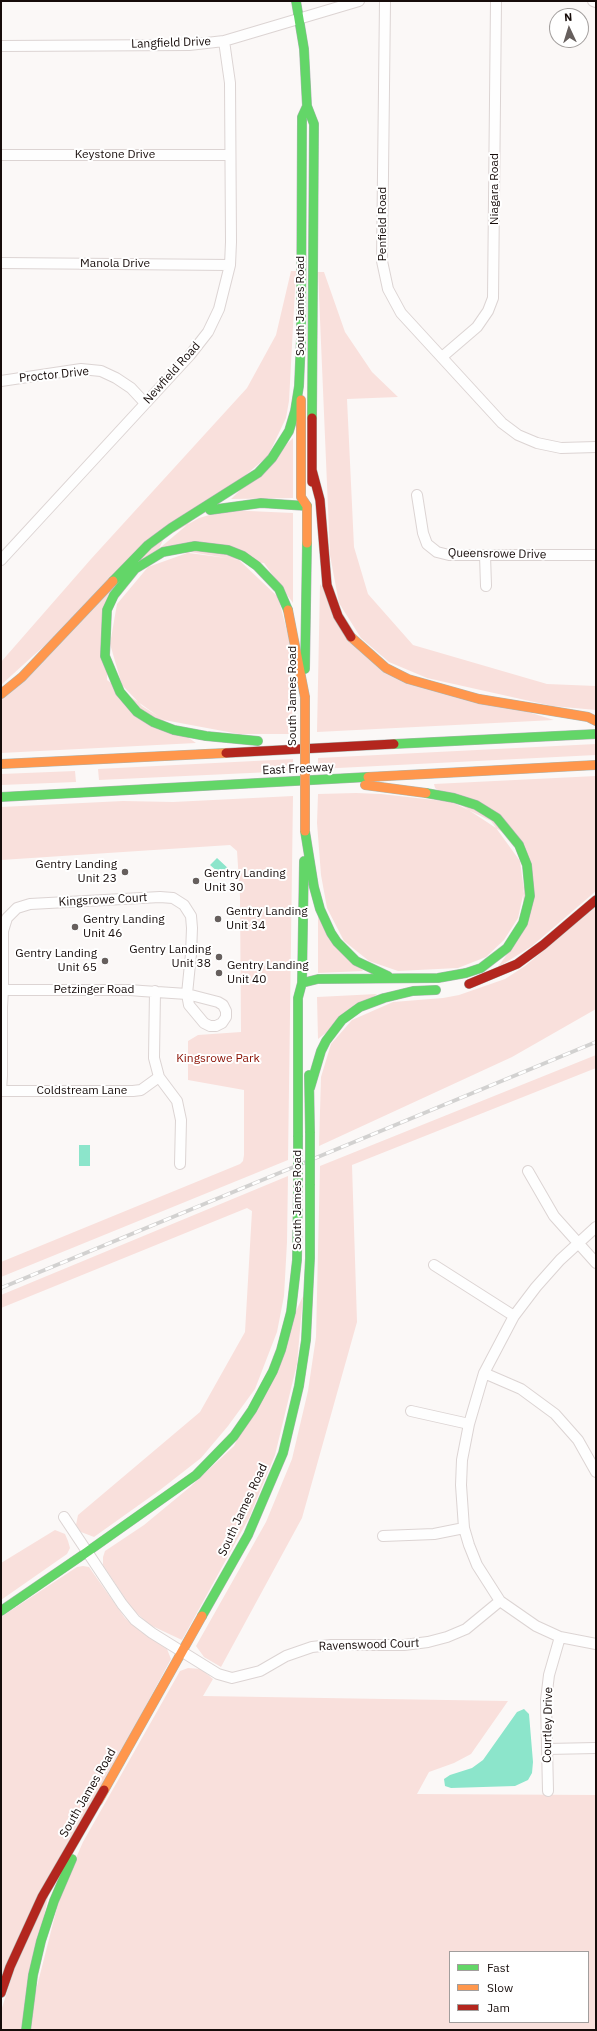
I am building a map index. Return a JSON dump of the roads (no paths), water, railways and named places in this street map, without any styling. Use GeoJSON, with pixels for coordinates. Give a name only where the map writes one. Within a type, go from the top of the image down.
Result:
{"type":"FeatureCollection","features":[{"type":"Feature","properties":{"kind":"main road","name":"South James Road"},"geometry":{"type":"LineString","coordinates":[[296,1],[300,18],[307,76],[307,106],[314,124],[312,498],[306,506]]}},
{"type":"Feature","properties":{"kind":"main road","name":"South James Road"},"geometry":{"type":"LineString","coordinates":[[1,1611],[88,1552],[196,1475],[234,1436],[252,1410],[275,1364],[291,1312],[296,1267],[298,1189],[298,998],[302,983],[305,831],[306,506],[301,497],[301,340],[302,117],[307,106]]}},
{"type":"Feature","properties":{"kind":"main road"},"geometry":{"type":"LineString","coordinates":[[1,694],[22,677],[148,545],[170,528],[198,513],[258,473],[272,458],[282,445],[289,431],[295,411],[299,386],[301,340]]}},
{"type":"Feature","properties":{"kind":"main road"},"geometry":{"type":"LineString","coordinates":[[312,470],[320,500],[327,586],[338,616],[351,638],[368,654],[386,668],[408,679],[479,699],[588,717],[596,721]]}},
{"type":"Feature","properties":{"kind":"main road"},"geometry":{"type":"LineString","coordinates":[[198,513],[230,506],[261,503],[306,506]]}},
{"type":"Feature","properties":{"kind":"main road"},"geometry":{"type":"LineString","coordinates":[[283,750],[258,741],[206,736],[174,730],[153,722],[137,712],[126,700],[115,683],[105,656],[104,636],[106,618],[114,594],[129,576],[142,564],[170,550],[186,546],[203,546],[228,550],[243,556],[265,572],[279,590],[285,601],[290,614],[305,697]]}},
{"type":"Feature","properties":{"kind":"main road","name":"East Freeway"},"geometry":{"type":"LineString","coordinates":[[1,764],[596,734]]}},
{"type":"Feature","properties":{"kind":"main road","name":"East Freeway"},"geometry":{"type":"LineString","coordinates":[[1,797],[596,765]]}},
{"type":"Feature","properties":{"kind":"main road"},"geometry":{"type":"LineString","coordinates":[[302,983],[318,979],[396,979],[452,976],[481,968],[495,959],[507,948],[523,923],[530,896],[527,865],[519,845],[506,827],[497,818],[476,805],[436,794],[372,787],[337,779]]}},
{"type":"Feature","properties":{"kind":"main road"},"geometry":{"type":"LineString","coordinates":[[305,831],[314,887],[320,908],[331,933],[337,942],[356,961],[396,979]]}},
{"type":"Feature","properties":{"kind":"main road"},"geometry":{"type":"LineString","coordinates":[[463,986],[517,964],[539,948],[596,900]]}},
{"type":"Feature","properties":{"kind":"main road","name":"South James Road"},"geometry":{"type":"LineString","coordinates":[[302,983],[307,996],[308,1004]]}},
{"type":"Feature","properties":{"kind":"main road"},"geometry":{"type":"LineString","coordinates":[[302,983],[318,988],[341,988]]}},
{"type":"Feature","properties":{"kind":"main road"},"geometry":{"type":"LineString","coordinates":[[378,989],[413,991],[445,989]]}},
{"type":"Feature","properties":{"kind":"main road"},"geometry":{"type":"LineString","coordinates":[[310,1088],[321,1051],[333,1031],[342,1020],[370,1002],[413,991]]}},
{"type":"Feature","properties":{"kind":"main road","name":"South James Road"},"geometry":{"type":"LineString","coordinates":[[1,1993],[10,1967],[42,1897],[183,1652],[248,1535],[282,1453],[299,1386],[306,1340],[310,1258],[309,1058]]}},
{"type":"Feature","properties":{"kind":"main road"},"geometry":{"type":"LineString","coordinates":[[26,2030],[33,1975],[52,1906],[78,1842],[104,1790]]}},
{"type":"Feature","properties":{"kind":"street","name":"Langfield Drive"},"geometry":{"type":"LineString","coordinates":[[1,46],[189,45],[224,41],[359,1]]}},
{"type":"Feature","properties":{"kind":"street","name":"Penfield Road"},"geometry":{"type":"LineString","coordinates":[[385,1],[382,261],[388,289],[401,313],[502,423],[518,435],[537,443],[561,448],[596,447]]}},
{"type":"Feature","properties":{"kind":"street","name":"Niagara Road"},"geometry":{"type":"LineString","coordinates":[[442,357],[477,327],[488,311],[493,298],[496,1]]}},
{"type":"Feature","properties":{"kind":"street","name":"Newfield Road"},"geometry":{"type":"LineString","coordinates":[[1,560],[190,355],[208,332],[219,310],[230,265],[230,83],[224,41]]}},
{"type":"Feature","properties":{"kind":"street","name":"Keystone Drive"},"geometry":{"type":"LineString","coordinates":[[1,155],[230,155]]}},
{"type":"Feature","properties":{"kind":"street","name":"Manola Drive"},"geometry":{"type":"LineString","coordinates":[[1,263],[230,265]]}},
{"type":"Feature","properties":{"kind":"street","name":"Proctor Drive"},"geometry":{"type":"LineString","coordinates":[[1,381],[81,370],[101,371],[132,388],[145,403]]}},
{"type":"Feature","properties":{"kind":"street","name":"Queensrowe Drive"},"geometry":{"type":"LineString","coordinates":[[417,495],[423,532],[427,544],[437,552],[449,555],[596,555]]}},
{"type":"Feature","properties":{"kind":"street"},"geometry":{"type":"LineString","coordinates":[[485,555],[486,586]]}},
{"type":"Feature","properties":{"kind":"street","name":"Kingsrowe Court"},"geometry":{"type":"LineString","coordinates":[[1,1091],[3,931],[7,918],[17,908],[30,904],[160,897],[173,898],[184,905],[190,916],[192,928],[187,994]]}},
{"type":"Feature","properties":{"kind":"street","name":"Petzinger Road"},"geometry":{"type":"LineString","coordinates":[[2,990],[154,991],[187,994]]}},
{"type":"Feature","properties":{"kind":"street"},"geometry":{"type":"LineString","coordinates":[[154,991],[154,1058],[159,1077],[177,1101],[181,1120],[180,1164]]}},
{"type":"Feature","properties":{"kind":"street","name":"Coldstream Lane"},"geometry":{"type":"LineString","coordinates":[[1,1091],[133,1091],[141,1090],[159,1077]]}},
{"type":"Feature","properties":{"kind":"street"},"geometry":{"type":"LineString","coordinates":[[528,1171],[554,1216],[596,1264]]}},
{"type":"Feature","properties":{"kind":"street"},"geometry":{"type":"LineString","coordinates":[[596,1227],[536,1287],[514,1316],[484,1373],[468,1424],[462,1460],[461,1485],[464,1528],[477,1565],[500,1601],[536,1626],[560,1637],[596,1644]]}},
{"type":"Feature","properties":{"kind":"street"},"geometry":{"type":"LineString","coordinates":[[434,1264],[514,1316]]}},
{"type":"Feature","properties":{"kind":"street"},"geometry":{"type":"LineString","coordinates":[[484,1373],[521,1389],[555,1414],[578,1440],[596,1472]]}},
{"type":"Feature","properties":{"kind":"street"},"geometry":{"type":"LineString","coordinates":[[411,1411],[468,1424]]}},
{"type":"Feature","properties":{"kind":"street","name":"Ravenswood Court"},"geometry":{"type":"LineString","coordinates":[[64,1517],[122,1604],[135,1620],[152,1633],[218,1674],[232,1678],[260,1671],[286,1656],[312,1647],[330,1645],[404,1644],[428,1642],[447,1637],[466,1628],[500,1601]]}},
{"type":"Feature","properties":{"kind":"street"},"geometry":{"type":"LineString","coordinates":[[383,1536],[434,1534],[464,1528]]}},
{"type":"Feature","properties":{"kind":"street","name":"Courtley Drive"},"geometry":{"type":"LineString","coordinates":[[548,1790],[546,1700],[553,1655],[560,1637]]}},
{"type":"Feature","properties":{"kind":"street"},"geometry":{"type":"LineString","coordinates":[[547,1749],[596,1748]]}},
{"type":"Feature","properties":{"kind":"railway"},"geometry":{"type":"LineString","coordinates":[[1,1288],[596,1042]]}},
{"type":"Feature","properties":{"kind":"place","name":"Gentry Landing Unit 23"},"geometry":{"type":"Point","coordinates":[125,872]}},
{"type":"Feature","properties":{"kind":"place","name":"Gentry Landing Unit 30"},"geometry":{"type":"Point","coordinates":[196,881]}},
{"type":"Feature","properties":{"kind":"place","name":"Gentry Landing Unit 34"},"geometry":{"type":"Point","coordinates":[218,919]}},
{"type":"Feature","properties":{"kind":"place","name":"Gentry Landing Unit 46"},"geometry":{"type":"Point","coordinates":[75,927]}},
{"type":"Feature","properties":{"kind":"place","name":"Gentry Landing Unit 38"},"geometry":{"type":"Point","coordinates":[219,957]}},
{"type":"Feature","properties":{"kind":"place","name":"Gentry Landing Unit 65"},"geometry":{"type":"Point","coordinates":[105,961]}},
{"type":"Feature","properties":{"kind":"place","name":"Gentry Landing Unit 40"},"geometry":{"type":"Point","coordinates":[219,973]}},
{"type":"Feature","properties":{"kind":"park label","name":"Kingsrowe Park"},"geometry":{"type":"Point","coordinates":[218,1059]}}]}
